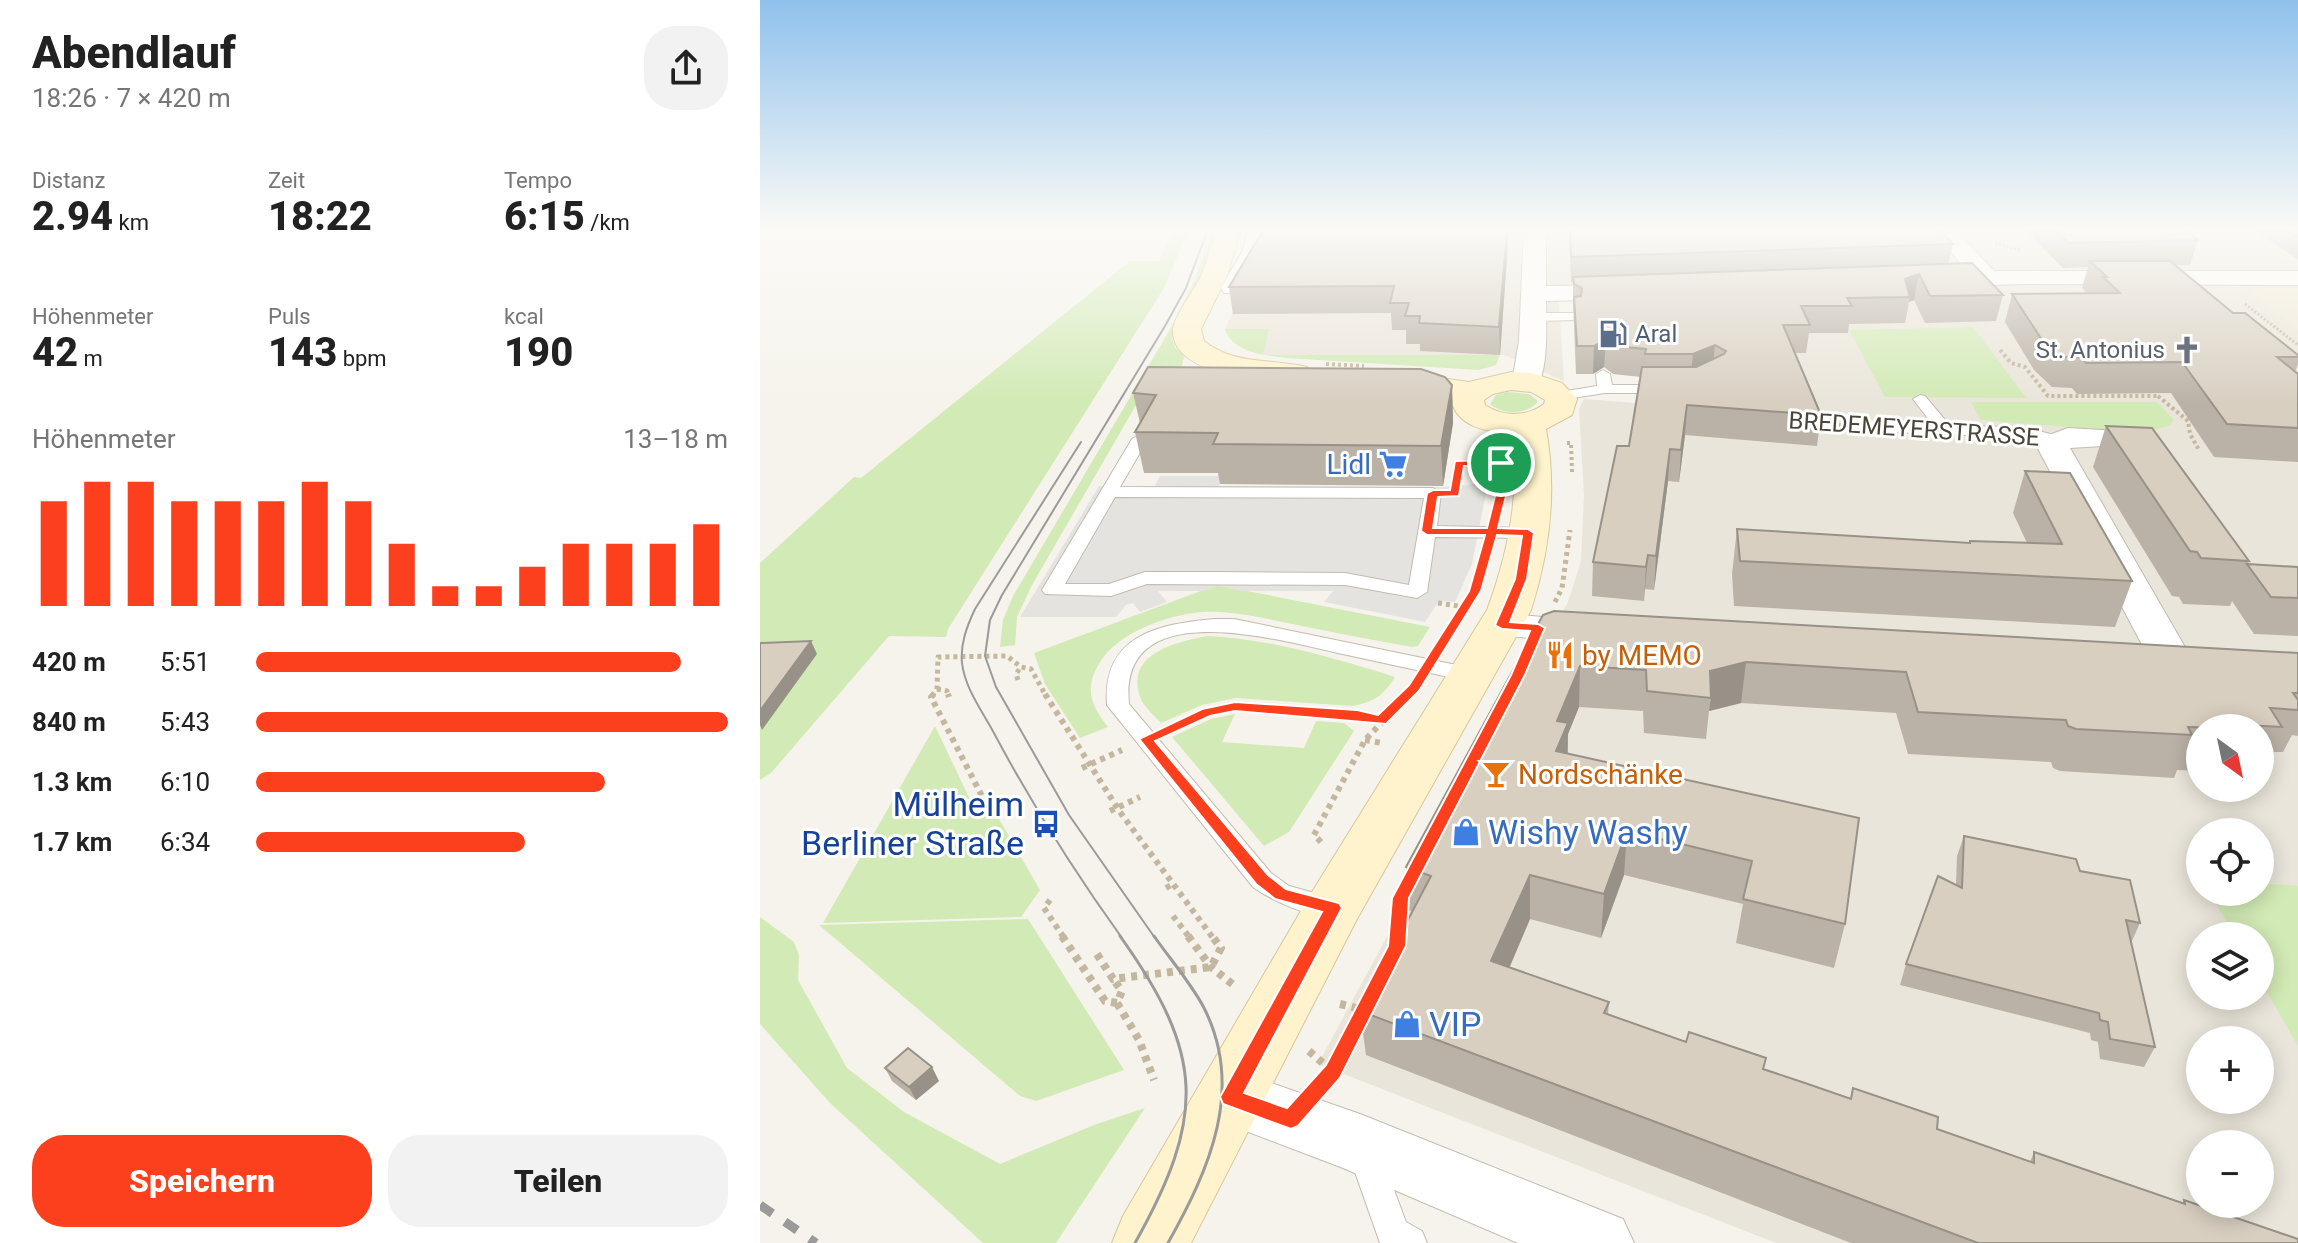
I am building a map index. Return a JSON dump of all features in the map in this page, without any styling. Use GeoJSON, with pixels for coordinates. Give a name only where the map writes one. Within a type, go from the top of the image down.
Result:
{"type":"FeatureCollection","features":[{"type":"Feature","properties":{"kind":"main road"},"geometry":{"type":"LineString","coordinates":[[1223,287],[1187,329],[1187,337],[1198,352],[1211,360],[1249,370],[1329,376]]}},
{"type":"Feature","properties":{"kind":"main road"},"geometry":{"type":"LineString","coordinates":[[1369,378],[1473,392],[1496,383],[1526,382],[1547,387],[1560,396],[1562,403],[1556,413],[1528,422],[1499,422],[1475,415],[1466,403],[1473,392]]}},
{"type":"Feature","properties":{"kind":"main road"},"geometry":{"type":"LineString","coordinates":[[1150,1243],[1261,1108],[1342,893],[1449,671],[1520,626],[1521,579],[1510,532],[1533,456],[1528,422]]}},
{"type":"Feature","properties":{"kind":"street"},"geometry":{"type":"LineString","coordinates":[[1526,382],[1533,287]]}},
{"type":"Feature","properties":{"kind":"street"},"geometry":{"type":"LineString","coordinates":[[1533,305],[1645,291]]}},
{"type":"Feature","properties":{"kind":"street"},"geometry":{"type":"LineString","coordinates":[[2108,438],[2068,437],[2057,440],[2052,445],[2053,451],[2168,654]]}},
{"type":"Feature","properties":{"kind":"street"},"geometry":{"type":"LineString","coordinates":[[1520,626],[1629,634]]}},
{"type":"Feature","properties":{"kind":"street"},"geometry":{"type":"LineString","coordinates":[[2120,651],[2195,655],[2209,662]]}},
{"type":"Feature","properties":{"kind":"street"},"geometry":{"type":"LineString","coordinates":[[1261,1108],[1360,1144],[1599,1243]]}},
{"type":"Feature","properties":{"kind":"lane"},"geometry":{"type":"LineString","coordinates":[[1533,305],[1573,317]]}},
{"type":"Feature","properties":{"kind":"lane"},"geometry":{"type":"LineString","coordinates":[[1560,396],[1604,381],[1681,389]]}},
{"type":"Feature","properties":{"kind":"lane"},"geometry":{"type":"LineString","coordinates":[[1920,399],[1946,431]]}},
{"type":"Feature","properties":{"kind":"lane","name":"BREDEMEYERSTRASSE"},"geometry":{"type":"LineString","coordinates":[[1894,429],[2022,432],[2057,440]]}},
{"type":"Feature","properties":{"kind":"lane"},"geometry":{"type":"LineString","coordinates":[[1109,492],[1433,493],[1417,592],[1345,579],[1251,578],[1145,578],[1111,590],[1052,590],[1109,492],[1140,439]]}},
{"type":"Feature","properties":{"kind":"lane"},"geometry":{"type":"LineString","coordinates":[[1427,531],[1510,532]]}},
{"type":"Feature","properties":{"kind":"lane"},"geometry":{"type":"LineString","coordinates":[[1342,893],[1281,894],[1262,880],[1118,705],[1114,689],[1116,673],[1125,657],[1146,641],[1172,630],[1204,624],[1234,625],[1449,671]]}},
{"type":"Feature","properties":{"kind":"lane"},"geometry":{"type":"LineString","coordinates":[[1360,1144],[1393,1234],[1410,1243]]}},
{"type":"Feature","properties":{"kind":"path"},"geometry":{"type":"LineString","coordinates":[[2222,287],[2298,345]]}},
{"type":"Feature","properties":{"kind":"path"},"geometry":{"type":"LineString","coordinates":[[2000,350],[2011,363],[2025,367],[2048,396],[2158,396]]}},
{"type":"Feature","properties":{"kind":"path"},"geometry":{"type":"LineString","coordinates":[[2147,385],[2188,421],[2190,434],[2199,450]]}},
{"type":"Feature","properties":{"kind":"path","name":"BREDEMEYERSTRASSE"},"geometry":{"type":"LineString","coordinates":[[1803,422],[1894,429]]}},
{"type":"Feature","properties":{"kind":"path"},"geometry":{"type":"LineString","coordinates":[[1342,893],[1314,835],[1365,740],[1414,688],[1449,671],[1475,591],[1510,532],[1500,496],[1500,454]]}},
{"type":"Feature","properties":{"kind":"path"},"geometry":{"type":"LineString","coordinates":[[1433,493],[1455,494],[1459,463],[1501,463]]}},
{"type":"Feature","properties":{"kind":"path"},"geometry":{"type":"LineString","coordinates":[[1520,626],[1562,588],[1570,542],[1570,517]]}},
{"type":"Feature","properties":{"kind":"path"},"geometry":{"type":"LineString","coordinates":[[994,803],[985,802],[931,697],[937,689],[938,657],[1007,656],[1021,667],[1031,669],[1085,766],[1114,809],[1169,886],[1221,948],[1211,967]]}},
{"type":"Feature","properties":{"kind":"path"},"geometry":{"type":"LineString","coordinates":[[1018,680],[1016,674],[1021,667]]}},
{"type":"Feature","properties":{"kind":"path"},"geometry":{"type":"LineString","coordinates":[[937,689],[947,691],[949,697]]}},
{"type":"Feature","properties":{"kind":"path"},"geometry":{"type":"LineString","coordinates":[[1085,766],[1207,712],[1235,706],[1357,715],[1381,721]]}},
{"type":"Feature","properties":{"kind":"path"},"geometry":{"type":"LineString","coordinates":[[1365,740],[1382,743]]}},
{"type":"Feature","properties":{"kind":"path"},"geometry":{"type":"LineString","coordinates":[[1114,809],[1140,797]]}},
{"type":"Feature","properties":{"kind":"path"},"geometry":{"type":"LineString","coordinates":[[1397,946],[1400,898],[1413,872]]}},
{"type":"Feature","properties":{"kind":"path"},"geometry":{"type":"LineString","coordinates":[[1050,900],[1044,908],[1105,1001],[1117,1003],[1139,1040],[1154,1080]]}},
{"type":"Feature","properties":{"kind":"path"},"geometry":{"type":"LineString","coordinates":[[1173,916],[1211,967],[1227,979]]}},
{"type":"Feature","properties":{"kind":"path"},"geometry":{"type":"LineString","coordinates":[[1097,954],[1122,991],[1117,1003]]}},
{"type":"Feature","properties":{"kind":"path"},"geometry":{"type":"LineString","coordinates":[[1113,979],[1211,967]]}},
{"type":"Feature","properties":{"kind":"path"},"geometry":{"type":"LineString","coordinates":[[1261,1108],[1333,1072],[1371,997]]}},
{"type":"Feature","properties":{"kind":"path"},"geometry":{"type":"LineString","coordinates":[[1340,1004],[1364,1010]]}},
{"type":"Feature","properties":{"kind":"shaded area"},"geometry":{"type":"Polygon","coordinates":[[[1244,287],[2298,287],[2298,1243],[1776,1243],[1318,1064],[1568,602],[1581,561],[1584,496],[1579,409],[1584,399],[1804,416],[1753,295],[1559,300],[1564,381],[1504,355],[1262,355],[1268,330],[1225,329],[1244,287]]]}},
{"type":"Feature","properties":{"kind":"shaded area"},"geometry":{"type":"Polygon","coordinates":[[[2257,288],[2298,288],[2298,330],[2252,294],[2257,288]]]}},
{"type":"Feature","properties":{"kind":"shaded area"},"geometry":{"type":"Polygon","coordinates":[[[1160,476],[1222,476],[1219,486],[1443,487],[1488,483],[1472,564],[1455,602],[1439,601],[1425,622],[1324,602],[1333,591],[1243,591],[1217,586],[1203,591],[1158,591],[1167,602],[1140,612],[1133,603],[1126,605],[1116,617],[1020,617],[1099,486],[1155,486],[1160,476]]]}},
{"type":"Feature","properties":{"kind":"green space"},"geometry":{"type":"Polygon","coordinates":[[[1098,287],[1164,287],[948,629],[946,637],[889,636],[771,773],[760,780],[760,563],[854,477],[861,478],[1098,287]]]}},
{"type":"Feature","properties":{"kind":"green space"},"geometry":{"type":"Polygon","coordinates":[[[1191,287],[1198,287],[1172,338],[1175,347],[1184,356],[1181,371],[1139,400],[1032,585],[1017,617],[1015,645],[1000,647],[1003,620],[1013,596],[1172,326],[1191,287]]]}},
{"type":"Feature","properties":{"kind":"green space"},"geometry":{"type":"Polygon","coordinates":[[[1973,327],[2026,398],[1885,397],[1849,330],[1973,327]]]}},
{"type":"Feature","properties":{"kind":"green space"},"geometry":{"type":"Polygon","coordinates":[[[1225,329],[1269,329],[1263,355],[1242,348],[1225,329]]]}},
{"type":"Feature","properties":{"kind":"green space"},"geometry":{"type":"Polygon","coordinates":[[[1265,355],[1500,355],[1496,365],[1479,370],[1265,355]]]}},
{"type":"Feature","properties":{"kind":"green space"},"geometry":{"type":"Polygon","coordinates":[[[1508,392],[1529,394],[1537,403],[1526,410],[1514,412],[1490,404],[1496,395],[1508,392]]]}},
{"type":"Feature","properties":{"kind":"green space"},"geometry":{"type":"Polygon","coordinates":[[[1971,402],[2157,402],[2174,420],[2170,425],[2146,433],[1981,420],[1971,402]]]}},
{"type":"Feature","properties":{"kind":"green space"},"geometry":{"type":"Polygon","coordinates":[[[1217,585],[1430,627],[1418,646],[1412,647],[1224,612],[1202,612],[1159,621],[1119,642],[1100,662],[1092,680],[1091,696],[1108,727],[1080,738],[1045,684],[1034,653],[1217,585]]]}},
{"type":"Feature","properties":{"kind":"green space"},"geometry":{"type":"Polygon","coordinates":[[[1207,636],[1279,645],[1395,677],[1377,697],[1352,706],[1236,698],[1202,705],[1161,723],[1141,699],[1137,684],[1139,671],[1156,653],[1181,642],[1207,636]]]}},
{"type":"Feature","properties":{"kind":"green space"},"geometry":{"type":"Polygon","coordinates":[[[1235,714],[1222,742],[1304,748],[1316,721],[1344,723],[1354,731],[1289,832],[1264,846],[1172,737],[1211,719],[1235,714]]]}},
{"type":"Feature","properties":{"kind":"green space"},"geometry":{"type":"Polygon","coordinates":[[[935,726],[975,810],[995,812],[1040,890],[1021,917],[823,923],[935,726]]]}},
{"type":"Feature","properties":{"kind":"green space"},"geometry":{"type":"Polygon","coordinates":[[[2274,884],[2298,886],[2298,1046],[2274,1004],[2274,922],[2227,922],[2217,906],[2274,906],[2274,884]]]}},
{"type":"Feature","properties":{"kind":"green space"},"geometry":{"type":"Polygon","coordinates":[[[760,917],[794,942],[799,955],[798,980],[847,1068],[904,1112],[1000,1164],[1094,1125],[1145,1108],[1056,1243],[983,1243],[830,1103],[760,1024],[760,917]]]}},
{"type":"Feature","properties":{"kind":"green space"},"geometry":{"type":"Polygon","coordinates":[[[1028,919],[1124,1070],[1036,1101],[1020,1096],[819,925],[1028,919]]]}},
{"type":"Feature","properties":{"kind":"building"},"geometry":{"type":"Polygon","coordinates":[[[1394,287],[1502,287],[1499,327],[1419,323],[1420,316],[1405,316],[1409,303],[1390,303],[1394,287]]]}},
{"type":"Feature","properties":{"kind":"building"},"geometry":{"type":"Polygon","coordinates":[[[1907,287],[1910,297],[1847,298],[1852,306],[1801,306],[1810,325],[1783,325],[1821,415],[1687,405],[1681,450],[1670,449],[1656,556],[1648,555],[1646,567],[1593,562],[1617,446],[1629,446],[1642,367],[1696,367],[1726,351],[1715,345],[1693,354],[1645,354],[1646,349],[1614,346],[1606,339],[1594,346],[1577,346],[1574,297],[1581,296],[1582,288],[1907,287]]]}},
{"type":"Feature","properties":{"kind":"building"},"geometry":{"type":"Polygon","coordinates":[[[1926,287],[1995,287],[2003,295],[1930,296],[1926,287]]]}},
{"type":"Feature","properties":{"kind":"building"},"geometry":{"type":"Polygon","coordinates":[[[2114,287],[2202,287],[2233,313],[2245,313],[2298,355],[2277,357],[2298,374],[2298,428],[2227,424],[2182,362],[2086,363],[2081,357],[2061,357],[2042,340],[2012,294],[2120,293],[2114,287]]]}},
{"type":"Feature","properties":{"kind":"building"},"geometry":{"type":"Polygon","coordinates":[[[1148,367],[1421,369],[1445,377],[1452,385],[1441,446],[1213,444],[1218,433],[1135,432],[1156,395],[1133,393],[1148,367]]]}},
{"type":"Feature","properties":{"kind":"building"},"geometry":{"type":"Polygon","coordinates":[[[2106,426],[2152,428],[2249,561],[2201,558],[2197,552],[2190,551],[2106,426]]]}},
{"type":"Feature","properties":{"kind":"building"},"geometry":{"type":"Polygon","coordinates":[[[2025,471],[2070,473],[2132,581],[1740,561],[1737,529],[1970,543],[2062,544],[2025,471]]]}},
{"type":"Feature","properties":{"kind":"building"},"geometry":{"type":"Polygon","coordinates":[[[2247,564],[2298,567],[2298,598],[2271,597],[2247,564]]]}},
{"type":"Feature","properties":{"kind":"building"},"geometry":{"type":"Polygon","coordinates":[[[1554,611],[2298,653],[2298,693],[2293,693],[2298,700],[2298,710],[2270,708],[2274,714],[2186,714],[2186,735],[2076,729],[2068,726],[2066,720],[1918,712],[1906,672],[1746,662],[1710,671],[1711,698],[1647,691],[1646,670],[1580,666],[1557,721],[1568,723],[1556,751],[1859,818],[1845,924],[1743,899],[1752,861],[1627,831],[1604,894],[1530,875],[1491,961],[1609,1002],[1604,1013],[1686,1042],[1689,1032],[1766,1058],[1763,1069],[1851,1099],[1853,1088],[1938,1117],[1937,1129],[2034,1163],[2034,1152],[2185,1204],[2186,1201],[2186,1218],[2237,1218],[2298,1239],[2298,1243],[1978,1243],[1360,1011],[1431,876],[1406,867],[1543,615],[1554,611]]]}},
{"type":"Feature","properties":{"kind":"building"},"geometry":{"type":"Polygon","coordinates":[[[811,641],[760,711],[760,643],[811,641]]]}},
{"type":"Feature","properties":{"kind":"building"},"geometry":{"type":"Polygon","coordinates":[[[2274,714],[2282,727],[2274,727],[2274,714]]]}},
{"type":"Feature","properties":{"kind":"building"},"geometry":{"type":"Polygon","coordinates":[[[1964,836],[2076,859],[2080,871],[2130,880],[2140,923],[2126,920],[2155,1047],[2110,1039],[2108,1022],[2100,1020],[2099,1013],[1906,964],[1938,876],[1962,888],[1964,836]]]}},
{"type":"Feature","properties":{"kind":"building"},"geometry":{"type":"Polygon","coordinates":[[[908,1048],[932,1067],[909,1087],[885,1068],[908,1048]]]}},
{"type":"Feature","properties":{"kind":"tram line"},"geometry":{"type":"LineString","coordinates":[[1155,938],[1069,815],[996,687],[985,656],[990,620],[1002,595],[1186,287]]}},
{"type":"Feature","properties":{"kind":"tram line"},"geometry":{"type":"LineString","coordinates":[[1081,442],[975,609],[965,635],[962,663],[971,691],[1024,788],[1122,938]]}},
{"type":"Feature","properties":{"kind":"tram line"},"geometry":{"type":"LineString","coordinates":[[1120,936],[1148,978],[1168,1016],[1181,1052],[1186,1086],[1184,1121],[1175,1158],[1135,1243]]}},
{"type":"Feature","properties":{"kind":"tram line"},"geometry":{"type":"LineString","coordinates":[[1154,936],[1203,1006],[1216,1037],[1221,1067],[1222,1098],[1208,1158],[1168,1243]]}},
{"type":"Feature","properties":{"kind":"railway"},"geometry":{"type":"LineString","coordinates":[[760,1205],[816,1243]]}},
{"type":"Feature","properties":{"kind":"place","name":"Aral"},"geometry":{"type":"Point","coordinates":[1613,334]}},
{"type":"Feature","properties":{"kind":"place","name":"St. Antonius"},"geometry":{"type":"Point","coordinates":[2187,350]}},
{"type":"Feature","properties":{"kind":"place","name":"Lidl"},"geometry":{"type":"Point","coordinates":[1393,464]}},
{"type":"Feature","properties":{"kind":"place","name":"by MEMO"},"geometry":{"type":"Point","coordinates":[1560,655]}},
{"type":"Feature","properties":{"kind":"place","name":"Nordschänke"},"geometry":{"type":"Point","coordinates":[1496,774]}},
{"type":"Feature","properties":{"kind":"place","name":"Mülheim Berliner Straße"},"geometry":{"type":"Point","coordinates":[1046,824]}},
{"type":"Feature","properties":{"kind":"place","name":"Wishy Washy"},"geometry":{"type":"Point","coordinates":[1466,832]}},
{"type":"Feature","properties":{"kind":"place","name":"VIP"},"geometry":{"type":"Point","coordinates":[1407,1024]}},
{"type":"Feature","properties":{"kind":"route"},"geometry":{"type":"LineString","coordinates":[[1501,463],[1459,463],[1455,494],[1433,493],[1427,531],[1483,531],[1492,532],[1528,533],[1521,579],[1502,625],[1538,628],[1518,675],[1400,898],[1397,946],[1333,1072],[1291,1119],[1231,1097],[1333,908],[1281,894],[1262,880],[1146,739],[1207,712],[1235,706],[1357,715],[1381,721],[1414,688],[1475,591],[1484,564],[1492,532],[1495,513],[1500,496],[1501,463]]}}]}
